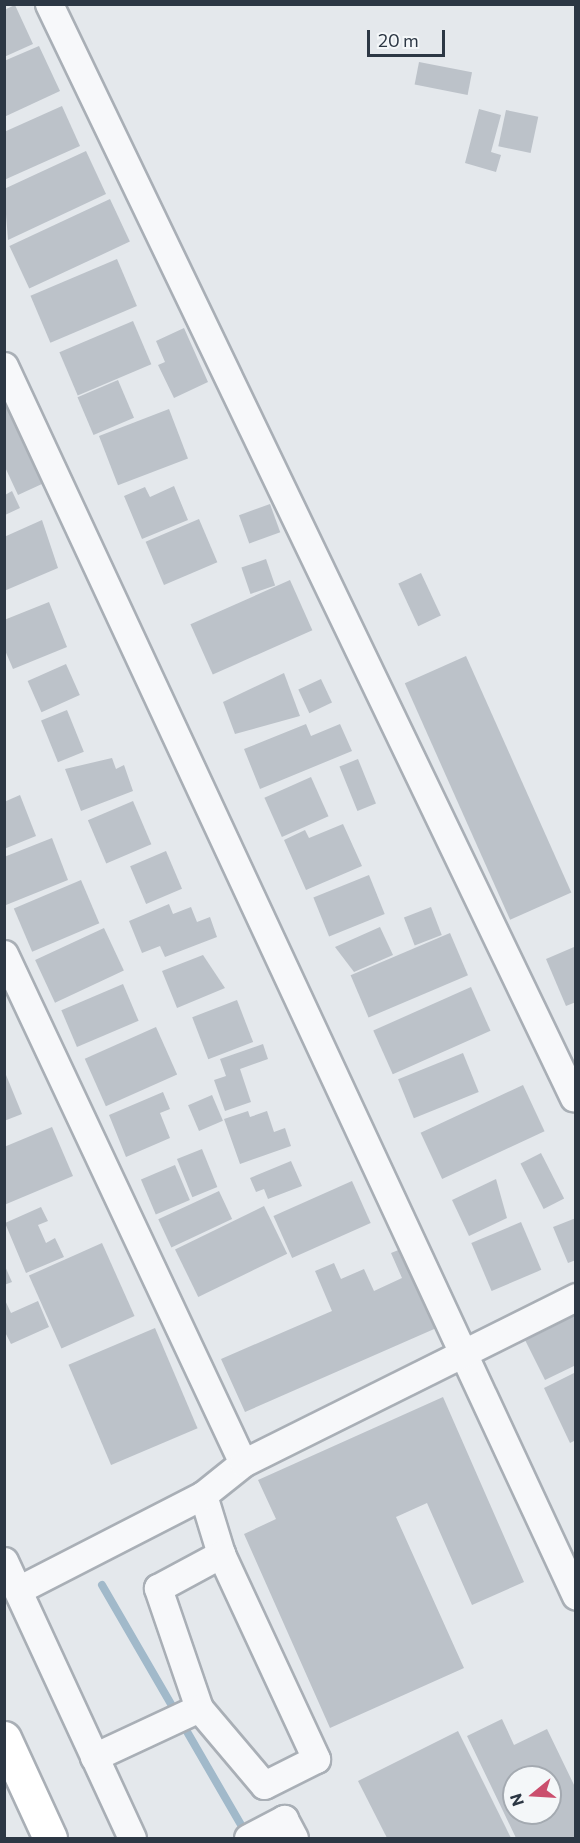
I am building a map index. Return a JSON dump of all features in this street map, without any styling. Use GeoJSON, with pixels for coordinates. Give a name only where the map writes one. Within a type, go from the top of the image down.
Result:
{"type":"FeatureCollection","features":[{"type":"Feature","properties":{"kind":"main road"},"geometry":{"type":"LineString","coordinates":[[4,1738],[50,1839]]}},
{"type":"Feature","properties":{"kind":"street"},"geometry":{"type":"LineString","coordinates":[[49,4],[574,1098]]}},
{"type":"Feature","properties":{"kind":"street"},"geometry":{"type":"LineString","coordinates":[[4,366],[460,1353],[576,1596]]}},
{"type":"Feature","properties":{"kind":"street"},"geometry":{"type":"LineString","coordinates":[[4,954],[243,1462]]}},
{"type":"Feature","properties":{"kind":"street"},"geometry":{"type":"LineString","coordinates":[[18,1590],[111,1545],[203,1495],[243,1462],[576,1297]]}},
{"type":"Feature","properties":{"kind":"street"},"geometry":{"type":"LineString","coordinates":[[203,1495],[220,1542],[316,1759],[264,1785],[199,1708],[158,1588],[220,1542]]}},
{"type":"Feature","properties":{"kind":"street"},"geometry":{"type":"LineString","coordinates":[[4,1562],[132,1839]]}},
{"type":"Feature","properties":{"kind":"street"},"geometry":{"type":"LineString","coordinates":[[94,1757],[199,1708]]}},
{"type":"Feature","properties":{"kind":"street"},"geometry":{"type":"LineString","coordinates":[[255,1836],[284,1820],[294,1839]]}},
{"type":"Feature","properties":{"kind":"building"},"geometry":{"type":"Polygon","coordinates":[[[15,5],[33,44],[4,57],[4,10],[15,5]]]}},
{"type":"Feature","properties":{"kind":"building"},"geometry":{"type":"Polygon","coordinates":[[[39,46],[60,91],[4,117],[4,61],[39,46]]]}},
{"type":"Feature","properties":{"kind":"building"},"geometry":{"type":"Polygon","coordinates":[[[419,62],[472,72],[468,95],[415,85],[419,62]]]}},
{"type":"Feature","properties":{"kind":"building"},"geometry":{"type":"Polygon","coordinates":[[[62,106],[80,146],[4,180],[4,132],[62,106]]]}},
{"type":"Feature","properties":{"kind":"building"},"geometry":{"type":"Polygon","coordinates":[[[479,109],[501,115],[491,152],[501,155],[496,172],[465,163],[479,109]]]}},
{"type":"Feature","properties":{"kind":"building"},"geometry":{"type":"Polygon","coordinates":[[[506,110],[538,117],[531,153],[498,146],[506,110]]]}},
{"type":"Feature","properties":{"kind":"building"},"geometry":{"type":"Polygon","coordinates":[[[86,151],[106,194],[8,240],[4,189],[86,151]]]}},
{"type":"Feature","properties":{"kind":"building"},"geometry":{"type":"Polygon","coordinates":[[[110,199],[130,242],[29,289],[9,246],[110,199]]]}},
{"type":"Feature","properties":{"kind":"building"},"geometry":{"type":"Polygon","coordinates":[[[117,259],[137,306],[50,343],[30,296],[117,259]]]}},
{"type":"Feature","properties":{"kind":"building"},"geometry":{"type":"Polygon","coordinates":[[[133,321],[151,364],[78,396],[59,352],[133,321]]]}},
{"type":"Feature","properties":{"kind":"building"},"geometry":{"type":"Polygon","coordinates":[[[184,328],[208,382],[174,398],[158,365],[165,362],[156,341],[184,328]]]}},
{"type":"Feature","properties":{"kind":"building"},"geometry":{"type":"Polygon","coordinates":[[[118,380],[134,418],[94,435],[77,397],[118,380]]]}},
{"type":"Feature","properties":{"kind":"building"},"geometry":{"type":"Polygon","coordinates":[[[4,393],[55,478],[18,495],[4,465],[4,393]]]}},
{"type":"Feature","properties":{"kind":"building"},"geometry":{"type":"Polygon","coordinates":[[[169,409],[188,458],[118,485],[99,436],[169,409]]]}},
{"type":"Feature","properties":{"kind":"building"},"geometry":{"type":"Polygon","coordinates":[[[174,486],[188,520],[142,539],[124,496],[145,487],[150,497],[174,486]]]}},
{"type":"Feature","properties":{"kind":"building"},"geometry":{"type":"Polygon","coordinates":[[[12,491],[20,508],[5,515],[5,495],[12,491]]]}},
{"type":"Feature","properties":{"kind":"building"},"geometry":{"type":"Polygon","coordinates":[[[270,504],[280,532],[249,543],[239,515],[270,504]]]}},
{"type":"Feature","properties":{"kind":"building"},"geometry":{"type":"Polygon","coordinates":[[[199,519],[217,562],[164,585],[146,542],[199,519]]]}},
{"type":"Feature","properties":{"kind":"building"},"geometry":{"type":"Polygon","coordinates":[[[42,520],[58,568],[4,591],[4,537],[42,520]]]}},
{"type":"Feature","properties":{"kind":"building"},"geometry":{"type":"Polygon","coordinates":[[[266,559],[275,585],[251,594],[241,567],[266,559]]]}},
{"type":"Feature","properties":{"kind":"building"},"geometry":{"type":"Polygon","coordinates":[[[421,573],[441,616],[418,626],[398,584],[421,573]]]}},
{"type":"Feature","properties":{"kind":"building"},"geometry":{"type":"Polygon","coordinates":[[[290,580],[312,630],[213,675],[190,624],[290,580]]]}},
{"type":"Feature","properties":{"kind":"building"},"geometry":{"type":"Polygon","coordinates":[[[49,602],[67,647],[13,669],[4,648],[4,620],[49,602]]]}},
{"type":"Feature","properties":{"kind":"building"},"geometry":{"type":"Polygon","coordinates":[[[466,656],[571,893],[510,920],[405,683],[466,656]]]}},
{"type":"Feature","properties":{"kind":"building"},"geometry":{"type":"Polygon","coordinates":[[[66,664],[80,695],[41,712],[28,681],[66,664]]]}},
{"type":"Feature","properties":{"kind":"building"},"geometry":{"type":"Polygon","coordinates":[[[284,673],[300,716],[235,734],[223,702],[284,673]]]}},
{"type":"Feature","properties":{"kind":"building"},"geometry":{"type":"Polygon","coordinates":[[[321,679],[332,703],[309,713],[298,690],[321,679]]]}},
{"type":"Feature","properties":{"kind":"building"},"geometry":{"type":"Polygon","coordinates":[[[67,710],[84,752],[58,762],[41,720],[67,710]]]}},
{"type":"Feature","properties":{"kind":"building"},"geometry":{"type":"Polygon","coordinates":[[[306,724],[311,736],[340,724],[352,751],[260,789],[244,749],[306,724]]]}},
{"type":"Feature","properties":{"kind":"building"},"geometry":{"type":"Polygon","coordinates":[[[112,758],[116,769],[124,765],[133,791],[81,811],[65,769],[112,758]]]}},
{"type":"Feature","properties":{"kind":"building"},"geometry":{"type":"Polygon","coordinates":[[[358,759],[376,804],[357,811],[339,766],[358,759]]]}},
{"type":"Feature","properties":{"kind":"building"},"geometry":{"type":"Polygon","coordinates":[[[311,777],[328,816],[282,837],[264,798],[311,777]]]}},
{"type":"Feature","properties":{"kind":"building"},"geometry":{"type":"Polygon","coordinates":[[[20,795],[36,836],[4,849],[4,802],[20,795]]]}},
{"type":"Feature","properties":{"kind":"building"},"geometry":{"type":"Polygon","coordinates":[[[133,801],[151,844],[106,863],[88,820],[133,801]]]}},
{"type":"Feature","properties":{"kind":"building"},"geometry":{"type":"Polygon","coordinates":[[[343,824],[362,866],[306,890],[284,840],[305,830],[309,838],[343,824]]]}},
{"type":"Feature","properties":{"kind":"building"},"geometry":{"type":"Polygon","coordinates":[[[52,838],[68,880],[6,905],[4,857],[52,838]]]}},
{"type":"Feature","properties":{"kind":"building"},"geometry":{"type":"Polygon","coordinates":[[[166,851],[182,889],[146,904],[130,866],[166,851]]]}},
{"type":"Feature","properties":{"kind":"building"},"geometry":{"type":"Polygon","coordinates":[[[369,875],[385,914],[329,936],[313,897],[369,875]]]}},
{"type":"Feature","properties":{"kind":"building"},"geometry":{"type":"Polygon","coordinates":[[[81,880],[99,923],[32,952],[14,909],[81,880]]]}},
{"type":"Feature","properties":{"kind":"building"},"geometry":{"type":"Polygon","coordinates":[[[169,904],[173,914],[191,907],[197,922],[210,917],[217,937],[165,957],[160,946],[142,953],[129,921],[169,904]]]}},
{"type":"Feature","properties":{"kind":"building"},"geometry":{"type":"Polygon","coordinates":[[[431,907],[442,935],[415,945],[404,917],[431,907]]]}},
{"type":"Feature","properties":{"kind":"building"},"geometry":{"type":"Polygon","coordinates":[[[380,927],[393,955],[354,972],[335,947],[380,927]]]}},
{"type":"Feature","properties":{"kind":"building"},"geometry":{"type":"Polygon","coordinates":[[[104,928],[124,971],[55,1003],[35,960],[104,928]]]}},
{"type":"Feature","properties":{"kind":"building"},"geometry":{"type":"Polygon","coordinates":[[[450,933],[468,975],[369,1018],[351,975],[450,933]]]}},
{"type":"Feature","properties":{"kind":"building"},"geometry":{"type":"Polygon","coordinates":[[[574,947],[576,1002],[566,1006],[546,959],[574,947]]]}},
{"type":"Feature","properties":{"kind":"building"},"geometry":{"type":"Polygon","coordinates":[[[203,955],[225,988],[177,1008],[162,971],[203,955]]]}},
{"type":"Feature","properties":{"kind":"building"},"geometry":{"type":"Polygon","coordinates":[[[123,984],[139,1021],[77,1047],[61,1010],[123,984]]]}},
{"type":"Feature","properties":{"kind":"building"},"geometry":{"type":"Polygon","coordinates":[[[471,987],[491,1031],[393,1074],[373,1031],[471,987]]]}},
{"type":"Feature","properties":{"kind":"building"},"geometry":{"type":"Polygon","coordinates":[[[237,1000],[253,1042],[208,1059],[192,1017],[237,1000]]]}},
{"type":"Feature","properties":{"kind":"building"},"geometry":{"type":"Polygon","coordinates":[[[156,1027],[177,1075],[106,1106],[85,1059],[156,1027]]]}},
{"type":"Feature","properties":{"kind":"building"},"geometry":{"type":"Polygon","coordinates":[[[263,1044],[268,1059],[240,1069],[251,1102],[225,1111],[214,1080],[226,1076],[220,1059],[263,1044]]]}},
{"type":"Feature","properties":{"kind":"building"},"geometry":{"type":"Polygon","coordinates":[[[463,1053],[479,1092],[414,1118],[398,1079],[463,1053]]]}},
{"type":"Feature","properties":{"kind":"building"},"geometry":{"type":"Polygon","coordinates":[[[4,1070],[22,1114],[4,1121],[4,1070]]]}},
{"type":"Feature","properties":{"kind":"building"},"geometry":{"type":"Polygon","coordinates":[[[523,1085],[545,1131],[442,1179],[421,1133],[523,1085]]]}},
{"type":"Feature","properties":{"kind":"building"},"geometry":{"type":"Polygon","coordinates":[[[163,1092],[170,1109],[160,1113],[170,1138],[126,1157],[109,1115],[163,1092]]]}},
{"type":"Feature","properties":{"kind":"building"},"geometry":{"type":"Polygon","coordinates":[[[212,1095],[223,1121],[199,1131],[188,1105],[212,1095]]]}},
{"type":"Feature","properties":{"kind":"building"},"geometry":{"type":"Polygon","coordinates":[[[248,1111],[250,1117],[267,1111],[274,1132],[285,1128],[291,1146],[240,1164],[224,1119],[248,1111]]]}},
{"type":"Feature","properties":{"kind":"building"},"geometry":{"type":"Polygon","coordinates":[[[52,1127],[73,1176],[4,1205],[4,1147],[52,1127]]]}},
{"type":"Feature","properties":{"kind":"building"},"geometry":{"type":"Polygon","coordinates":[[[202,1149],[217,1187],[192,1197],[177,1159],[202,1149]]]}},
{"type":"Feature","properties":{"kind":"building"},"geometry":{"type":"Polygon","coordinates":[[[541,1153],[564,1198],[544,1209],[521,1163],[541,1153]]]}},
{"type":"Feature","properties":{"kind":"building"},"geometry":{"type":"Polygon","coordinates":[[[291,1161],[302,1186],[268,1199],[264,1189],[256,1192],[250,1178],[291,1161]]]}},
{"type":"Feature","properties":{"kind":"building"},"geometry":{"type":"Polygon","coordinates":[[[175,1165],[190,1200],[156,1214],[141,1179],[175,1165]]]}},
{"type":"Feature","properties":{"kind":"building"},"geometry":{"type":"Polygon","coordinates":[[[496,1179],[507,1218],[469,1236],[452,1200],[496,1179]]]}},
{"type":"Feature","properties":{"kind":"building"},"geometry":{"type":"Polygon","coordinates":[[[352,1181],[371,1223],[292,1258],[273,1216],[352,1181]]]}},
{"type":"Feature","properties":{"kind":"building"},"geometry":{"type":"Polygon","coordinates":[[[219,1191],[232,1219],[171,1247],[158,1219],[219,1191]]]}},
{"type":"Feature","properties":{"kind":"building"},"geometry":{"type":"Polygon","coordinates":[[[264,1206],[287,1254],[198,1297],[175,1249],[264,1206]]]}},
{"type":"Feature","properties":{"kind":"building"},"geometry":{"type":"Polygon","coordinates":[[[41,1207],[48,1221],[38,1225],[46,1243],[55,1238],[64,1257],[26,1273],[5,1223],[41,1207]]]}},
{"type":"Feature","properties":{"kind":"building"},"geometry":{"type":"Polygon","coordinates":[[[576,1218],[576,1260],[568,1263],[553,1227],[576,1218]]]}},
{"type":"Feature","properties":{"kind":"building"},"geometry":{"type":"Polygon","coordinates":[[[521,1222],[541,1270],[492,1291],[471,1243],[521,1222]]]}},
{"type":"Feature","properties":{"kind":"building"},"geometry":{"type":"Polygon","coordinates":[[[102,1243],[135,1316],[61,1349],[29,1276],[102,1243]]]}},
{"type":"Feature","properties":{"kind":"building"},"geometry":{"type":"Polygon","coordinates":[[[406,1247],[441,1326],[245,1412],[221,1359],[332,1311],[315,1271],[334,1263],[341,1279],[364,1269],[374,1291],[402,1278],[391,1253],[406,1247]]]}},
{"type":"Feature","properties":{"kind":"building"},"geometry":{"type":"Polygon","coordinates":[[[4,1264],[12,1282],[4,1285],[4,1264]]]}},
{"type":"Feature","properties":{"kind":"building"},"geometry":{"type":"Polygon","coordinates":[[[4,1298],[11,1313],[38,1301],[49,1327],[11,1344],[4,1330],[4,1298]]]}},
{"type":"Feature","properties":{"kind":"building"},"geometry":{"type":"Polygon","coordinates":[[[576,1310],[576,1365],[545,1380],[523,1336],[576,1310]]]}},
{"type":"Feature","properties":{"kind":"building"},"geometry":{"type":"Polygon","coordinates":[[[155,1328],[198,1428],[111,1465],[68,1365],[155,1328]]]}},
{"type":"Feature","properties":{"kind":"building"},"geometry":{"type":"Polygon","coordinates":[[[576,1372],[576,1440],[570,1443],[544,1388],[576,1372]]]}},
{"type":"Feature","properties":{"kind":"building"},"geometry":{"type":"Polygon","coordinates":[[[443,1397],[524,1582],[472,1605],[427,1503],[396,1517],[464,1668],[330,1728],[244,1534],[276,1519],[258,1480],[443,1397]]]}},
{"type":"Feature","properties":{"kind":"building"},"geometry":{"type":"Polygon","coordinates":[[[502,1719],[514,1745],[547,1729],[576,1789],[576,1838],[516,1838],[510,1825],[562,1825],[562,1765],[502,1765],[502,1809],[467,1736],[502,1719]]]}},
{"type":"Feature","properties":{"kind":"building"},"geometry":{"type":"Polygon","coordinates":[[[458,1731],[502,1820],[502,1825],[505,1825],[511,1838],[387,1838],[358,1781],[458,1731]]]}},
{"type":"Feature","properties":{"kind":"waterway"},"geometry":{"type":"LineString","coordinates":[[102,1585],[247,1835]]}}]}
